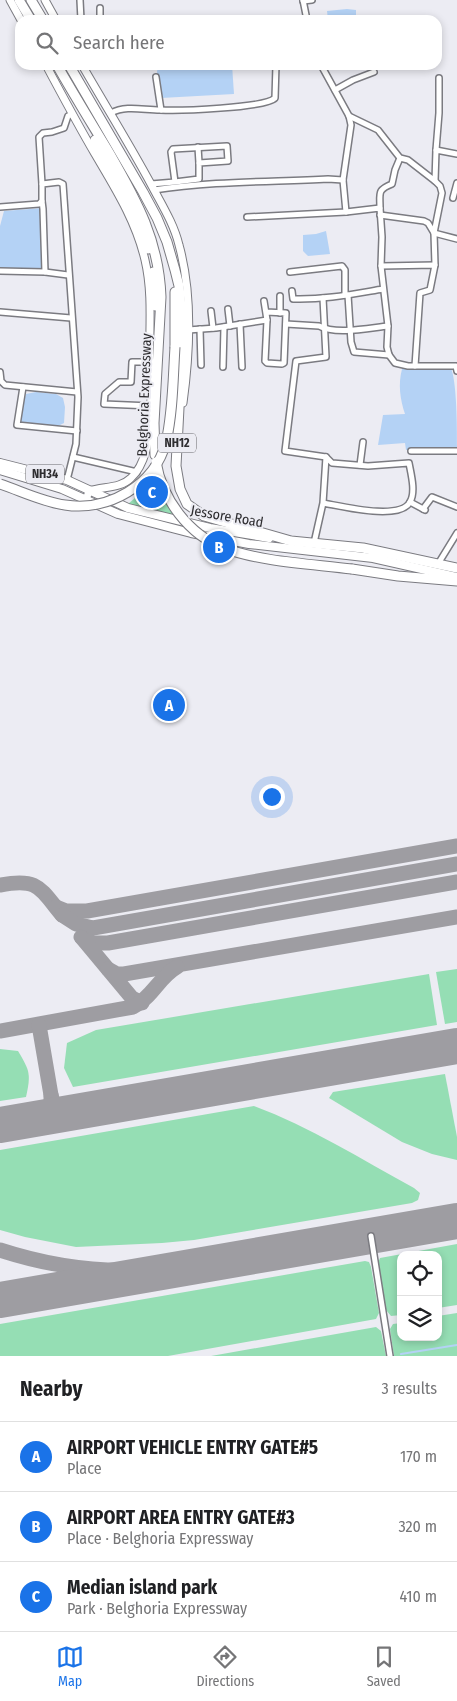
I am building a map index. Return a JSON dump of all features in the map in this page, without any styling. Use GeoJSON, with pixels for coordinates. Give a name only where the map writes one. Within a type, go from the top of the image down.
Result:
{"type":"FeatureCollection","features":[{"type":"Feature","properties":{"kind":"highway"},"geometry":{"type":"LineString","coordinates":[[19,0],[28,15]]}},
{"type":"Feature","properties":{"kind":"highway"},"geometry":{"type":"LineString","coordinates":[[31,0],[40,15]]}},
{"type":"Feature","properties":{"kind":"highway","name":"Belghoria Expressway"},"geometry":{"type":"LineString","coordinates":[[59,70],[134,195],[145,219],[154,247],[160,279],[161,308],[154,444],[157,470],[167,496],[178,514],[197,532],[223,548],[261,557],[352,570],[457,581]]}},
{"type":"Feature","properties":{"kind":"highway","name":"NH12"},"geometry":{"type":"LineString","coordinates":[[71,70],[154,212],[161,226],[175,270],[179,286],[183,330],[177,474],[180,489],[187,504],[204,516],[291,541]]}},
{"type":"Feature","properties":{"kind":"highway"},"geometry":{"type":"LineString","coordinates":[[82,107],[101,152],[134,212],[148,246],[154,276],[156,332],[151,404]]}},
{"type":"Feature","properties":{"kind":"highway"},"geometry":{"type":"LineString","coordinates":[[0,484],[50,502],[72,506],[98,504],[129,492],[152,470],[159,460],[166,443],[170,421],[175,347],[175,270]]}},
{"type":"Feature","properties":{"kind":"highway","name":"Jessore Road"},"geometry":{"type":"LineString","coordinates":[[291,541],[363,548],[436,568],[457,568]]}},
{"type":"Feature","properties":{"kind":"main road","name":"Jessore Road"},"geometry":{"type":"LineString","coordinates":[[0,463],[67,480],[128,508],[180,522],[222,531],[291,541]]}},
{"type":"Feature","properties":{"kind":"main road"},"geometry":{"type":"LineString","coordinates":[[0,470],[40,481],[118,514],[201,535],[249,544],[373,558],[436,568],[457,577]]}},
{"type":"Feature","properties":{"kind":"street"},"geometry":{"type":"LineString","coordinates":[[10,0],[18,15]]}},
{"type":"Feature","properties":{"kind":"street"},"geometry":{"type":"LineString","coordinates":[[45,0],[53,15]]}},
{"type":"Feature","properties":{"kind":"street"},"geometry":{"type":"LineString","coordinates":[[80,0],[81,15]]}},
{"type":"Feature","properties":{"kind":"street"},"geometry":{"type":"LineString","coordinates":[[306,15],[303,1],[312,0]]}},
{"type":"Feature","properties":{"kind":"street"},"geometry":{"type":"LineString","coordinates":[[100,8],[100,15]]}},
{"type":"Feature","properties":{"kind":"street"},"geometry":{"type":"LineString","coordinates":[[49,70],[72,114],[120,195],[132,221],[142,247],[150,294],[151,404],[145,452],[137,472],[132,478],[119,486],[103,487],[89,491],[86,500]]}},
{"type":"Feature","properties":{"kind":"street"},"geometry":{"type":"LineString","coordinates":[[85,70],[114,112],[172,225],[181,250],[186,286],[188,330],[187,374],[178,428]]}},
{"type":"Feature","properties":{"kind":"street"},"geometry":{"type":"LineString","coordinates":[[114,112],[125,108],[161,110],[242,106],[273,101],[275,98],[276,70]]}},
{"type":"Feature","properties":{"kind":"street"},"geometry":{"type":"LineString","coordinates":[[324,70],[349,116],[351,125],[343,180],[346,212]]}},
{"type":"Feature","properties":{"kind":"street"},"geometry":{"type":"LineString","coordinates":[[335,90],[353,80],[374,72]]}},
{"type":"Feature","properties":{"kind":"street"},"geometry":{"type":"LineString","coordinates":[[156,77],[161,110]]}},
{"type":"Feature","properties":{"kind":"street"},"geometry":{"type":"LineString","coordinates":[[435,181],[439,78]]}},
{"type":"Feature","properties":{"kind":"street"},"geometry":{"type":"LineString","coordinates":[[45,272],[44,209],[39,137],[43,133],[64,128],[68,116],[72,114]]}},
{"type":"Feature","properties":{"kind":"street"},"geometry":{"type":"LineString","coordinates":[[349,116],[378,130],[400,158],[408,160],[435,181],[440,186],[442,193],[434,233],[435,265],[430,290],[420,293],[415,366]]}},
{"type":"Feature","properties":{"kind":"street"},"geometry":{"type":"LineString","coordinates":[[175,182],[172,150],[226,145],[228,161],[199,163]]}},
{"type":"Feature","properties":{"kind":"street"},"geometry":{"type":"LineString","coordinates":[[152,187],[199,178],[198,147]]}},
{"type":"Feature","properties":{"kind":"street"},"geometry":{"type":"LineString","coordinates":[[436,150],[457,154]]}},
{"type":"Feature","properties":{"kind":"street"},"geometry":{"type":"LineString","coordinates":[[400,158],[392,184],[382,188],[380,191],[381,266],[388,326],[387,347],[389,355],[395,363],[415,366],[456,366],[457,371]]}},
{"type":"Feature","properties":{"kind":"street"},"geometry":{"type":"LineString","coordinates":[[152,187],[233,182],[343,180]]}},
{"type":"Feature","properties":{"kind":"street"},"geometry":{"type":"LineString","coordinates":[[42,184],[59,182],[63,184],[71,318],[76,354],[77,392],[77,431],[67,480]]}},
{"type":"Feature","properties":{"kind":"street"},"geometry":{"type":"LineString","coordinates":[[453,198],[457,183]]}},
{"type":"Feature","properties":{"kind":"street"},"geometry":{"type":"LineString","coordinates":[[0,207],[39,204],[42,201]]}},
{"type":"Feature","properties":{"kind":"street"},"geometry":{"type":"LineString","coordinates":[[247,217],[346,212],[380,208]]}},
{"type":"Feature","properties":{"kind":"street"},"geometry":{"type":"LineString","coordinates":[[380,215],[424,221],[428,223],[434,233],[457,238]]}},
{"type":"Feature","properties":{"kind":"street"},"geometry":{"type":"LineString","coordinates":[[381,266],[435,265]]}},
{"type":"Feature","properties":{"kind":"street"},"geometry":{"type":"LineString","coordinates":[[290,272],[342,266],[345,270],[352,348],[356,353],[389,355]]}},
{"type":"Feature","properties":{"kind":"street"},"geometry":{"type":"LineString","coordinates":[[0,271],[45,272],[68,275]]}},
{"type":"Feature","properties":{"kind":"street"},"geometry":{"type":"LineString","coordinates":[[292,291],[293,299],[323,298],[383,288]]}},
{"type":"Feature","properties":{"kind":"street"},"geometry":{"type":"LineString","coordinates":[[280,296],[280,313]]}},
{"type":"Feature","properties":{"kind":"street"},"geometry":{"type":"LineString","coordinates":[[323,298],[326,357],[296,361],[285,451],[326,457],[332,463],[360,465],[409,463],[412,476],[410,502],[406,507],[400,509],[368,511],[323,503]]}},
{"type":"Feature","properties":{"kind":"street"},"geometry":{"type":"LineString","coordinates":[[264,301],[267,320],[265,361],[267,364],[282,364],[284,363],[286,314],[266,312]]}},
{"type":"Feature","properties":{"kind":"street"},"geometry":{"type":"LineString","coordinates":[[224,367],[228,309]]}},
{"type":"Feature","properties":{"kind":"street"},"geometry":{"type":"LineString","coordinates":[[211,311],[213,328]]}},
{"type":"Feature","properties":{"kind":"street"},"geometry":{"type":"LineString","coordinates":[[0,312],[71,318]]}},
{"type":"Feature","properties":{"kind":"street"},"geometry":{"type":"LineString","coordinates":[[188,330],[267,320]]}},
{"type":"Feature","properties":{"kind":"street"},"geometry":{"type":"LineString","coordinates":[[240,324],[242,367]]}},
{"type":"Feature","properties":{"kind":"street"},"geometry":{"type":"LineString","coordinates":[[286,324],[350,330],[388,326]]}},
{"type":"Feature","properties":{"kind":"street"},"geometry":{"type":"LineString","coordinates":[[200,329],[201,365]]}},
{"type":"Feature","properties":{"kind":"street"},"geometry":{"type":"LineString","coordinates":[[150,362],[132,362],[131,382],[118,382],[104,394],[104,404],[151,404]]}},
{"type":"Feature","properties":{"kind":"street"},"geometry":{"type":"LineString","coordinates":[[0,372],[3,384],[77,392]]}},
{"type":"Feature","properties":{"kind":"street"},"geometry":{"type":"LineString","coordinates":[[23,387],[17,425],[77,431]]}},
{"type":"Feature","properties":{"kind":"street"},"geometry":{"type":"LineString","coordinates":[[360,465],[363,442]]}},
{"type":"Feature","properties":{"kind":"street"},"geometry":{"type":"LineString","coordinates":[[411,451],[457,451]]}},
{"type":"Feature","properties":{"kind":"street"},"geometry":{"type":"LineString","coordinates":[[73,457],[137,472]]}},
{"type":"Feature","properties":{"kind":"street"},"geometry":{"type":"LineString","coordinates":[[314,544],[323,503],[326,457]]}},
{"type":"Feature","properties":{"kind":"street"},"geometry":{"type":"LineString","coordinates":[[410,502],[424,510],[432,496],[457,507]]}},
{"type":"Feature","properties":{"kind":"street"},"geometry":{"type":"LineString","coordinates":[[436,568],[457,533]]}},
{"type":"Feature","properties":{"kind":"street"},"geometry":{"type":"LineString","coordinates":[[371,1236],[390,1356]]}},
{"type":"Feature","properties":{"kind":"green space"},"geometry":{"type":"Polygon","coordinates":[[[157,479],[175,518],[128,504],[157,479]]]}},
{"type":"Feature","properties":{"kind":"green space"},"geometry":{"type":"Polygon","coordinates":[[[457,969],[457,1022],[445,1024],[436,972],[457,969]]]}},
{"type":"Feature","properties":{"kind":"green space"},"geometry":{"type":"Polygon","coordinates":[[[429,974],[437,1025],[73,1087],[64,1068],[67,1043],[96,1030],[429,974]]]}},
{"type":"Feature","properties":{"kind":"green space"},"geometry":{"type":"Polygon","coordinates":[[[0,1049],[18,1051],[22,1058],[28,1073],[29,1083],[26,1097],[0,1101],[0,1049]]]}},
{"type":"Feature","properties":{"kind":"green space"},"geometry":{"type":"Polygon","coordinates":[[[445,1074],[457,1137],[457,1160],[432,1154],[402,1142],[329,1098],[333,1092],[445,1074]]]}},
{"type":"Feature","properties":{"kind":"green space"},"geometry":{"type":"Polygon","coordinates":[[[254,1106],[315,1134],[414,1188],[420,1193],[418,1200],[412,1203],[194,1240],[162,1243],[76,1247],[0,1230],[0,1150],[254,1106]]]}},
{"type":"Feature","properties":{"kind":"green space"},"geometry":{"type":"Polygon","coordinates":[[[457,1244],[457,1305],[442,1307],[442,1251],[418,1251],[457,1244]]]}},
{"type":"Feature","properties":{"kind":"green space"},"geometry":{"type":"Polygon","coordinates":[[[397,1255],[397,1315],[391,1316],[386,1310],[378,1263],[380,1258],[397,1255]]]}},
{"type":"Feature","properties":{"kind":"green space"},"geometry":{"type":"Polygon","coordinates":[[[365,1261],[369,1262],[371,1267],[379,1313],[376,1319],[168,1356],[0,1356],[0,1324],[365,1261]]]}},
{"type":"Feature","properties":{"kind":"green space"},"geometry":{"type":"Polygon","coordinates":[[[457,1313],[457,1356],[394,1356],[390,1329],[393,1324],[397,1324],[397,1341],[442,1341],[442,1315],[457,1313]]]}},
{"type":"Feature","properties":{"kind":"green space"},"geometry":{"type":"Polygon","coordinates":[[[376,1327],[381,1331],[386,1356],[211,1356],[376,1327]]]}},
{"type":"Feature","properties":{"kind":"water"},"geometry":{"type":"Polygon","coordinates":[[[356,10],[356,15],[327,15],[327,11],[356,10]]]}},
{"type":"Feature","properties":{"kind":"water"},"geometry":{"type":"Polygon","coordinates":[[[157,70],[232,70],[234,94],[161,98],[157,70]]]}},
{"type":"Feature","properties":{"kind":"water"},"geometry":{"type":"Polygon","coordinates":[[[43,208],[45,271],[0,269],[0,226],[4,211],[43,208]]]}},
{"type":"Feature","properties":{"kind":"water"},"geometry":{"type":"Polygon","coordinates":[[[326,231],[330,254],[308,256],[303,251],[303,235],[326,231]]]}},
{"type":"Feature","properties":{"kind":"water"},"geometry":{"type":"Polygon","coordinates":[[[451,368],[456,395],[457,448],[406,450],[405,443],[378,445],[383,415],[405,414],[400,391],[402,369],[451,368]]]}},
{"type":"Feature","properties":{"kind":"water"},"geometry":{"type":"Polygon","coordinates":[[[36,392],[56,394],[63,398],[65,407],[64,423],[56,427],[21,424],[22,408],[26,394],[36,392]]]}},
{"type":"Feature","properties":{"kind":"waterway"},"geometry":{"type":"LineString","coordinates":[[401,1354],[457,1345]]}},
{"type":"Feature","properties":{"kind":"taxiway"},"geometry":{"type":"LineString","coordinates":[[56,907],[66,911],[87,911],[457,846]]}},
{"type":"Feature","properties":{"kind":"taxiway"},"geometry":{"type":"LineString","coordinates":[[62,915],[76,924],[93,928],[457,864]]}},
{"type":"Feature","properties":{"kind":"taxiway"},"geometry":{"type":"LineString","coordinates":[[81,937],[93,943],[108,943],[457,882]]}},
{"type":"Feature","properties":{"kind":"taxiway"},"geometry":{"type":"LineString","coordinates":[[0,885],[22,883],[37,887],[62,915]]}},
{"type":"Feature","properties":{"kind":"taxiway"},"geometry":{"type":"LineString","coordinates":[[108,969],[117,974],[124,974],[457,917]]}},
{"type":"Feature","properties":{"kind":"taxiway"},"geometry":{"type":"LineString","coordinates":[[82,938],[132,998],[142,1003]]}},
{"type":"Feature","properties":{"kind":"taxiway"},"geometry":{"type":"LineString","coordinates":[[0,1031],[133,1007],[140,1003],[165,976],[177,967]]}},
{"type":"Feature","properties":{"kind":"taxiway"},"geometry":{"type":"LineString","coordinates":[[36,1119],[47,1114],[51,1106],[51,1095],[39,1025]]}},
{"type":"Feature","properties":{"kind":"taxiway"},"geometry":{"type":"LineString","coordinates":[[51,1095],[60,1111],[72,1113]]}},
{"type":"Feature","properties":{"kind":"taxiway"},"geometry":{"type":"LineString","coordinates":[[0,1250],[50,1263],[103,1270],[148,1270],[215,1263]]}},
{"type":"Feature","properties":{"kind":"runway"},"geometry":{"type":"LineString","coordinates":[[0,1125],[457,1046]]}},
{"type":"Feature","properties":{"kind":"runway"},"geometry":{"type":"LineString","coordinates":[[0,1300],[457,1221]]}},
{"type":"Feature","properties":{"kind":"place","name":"Median island park"},"geometry":{"type":"Point","coordinates":[152,492]}},
{"type":"Feature","properties":{"kind":"place","name":"AIRPORT AREA ENTRY GATE#3"},"geometry":{"type":"Point","coordinates":[219,547]}},
{"type":"Feature","properties":{"kind":"place","name":"AIRPORT VEHICLE ENTRY GATE#5"},"geometry":{"type":"Point","coordinates":[169,705]}}]}
